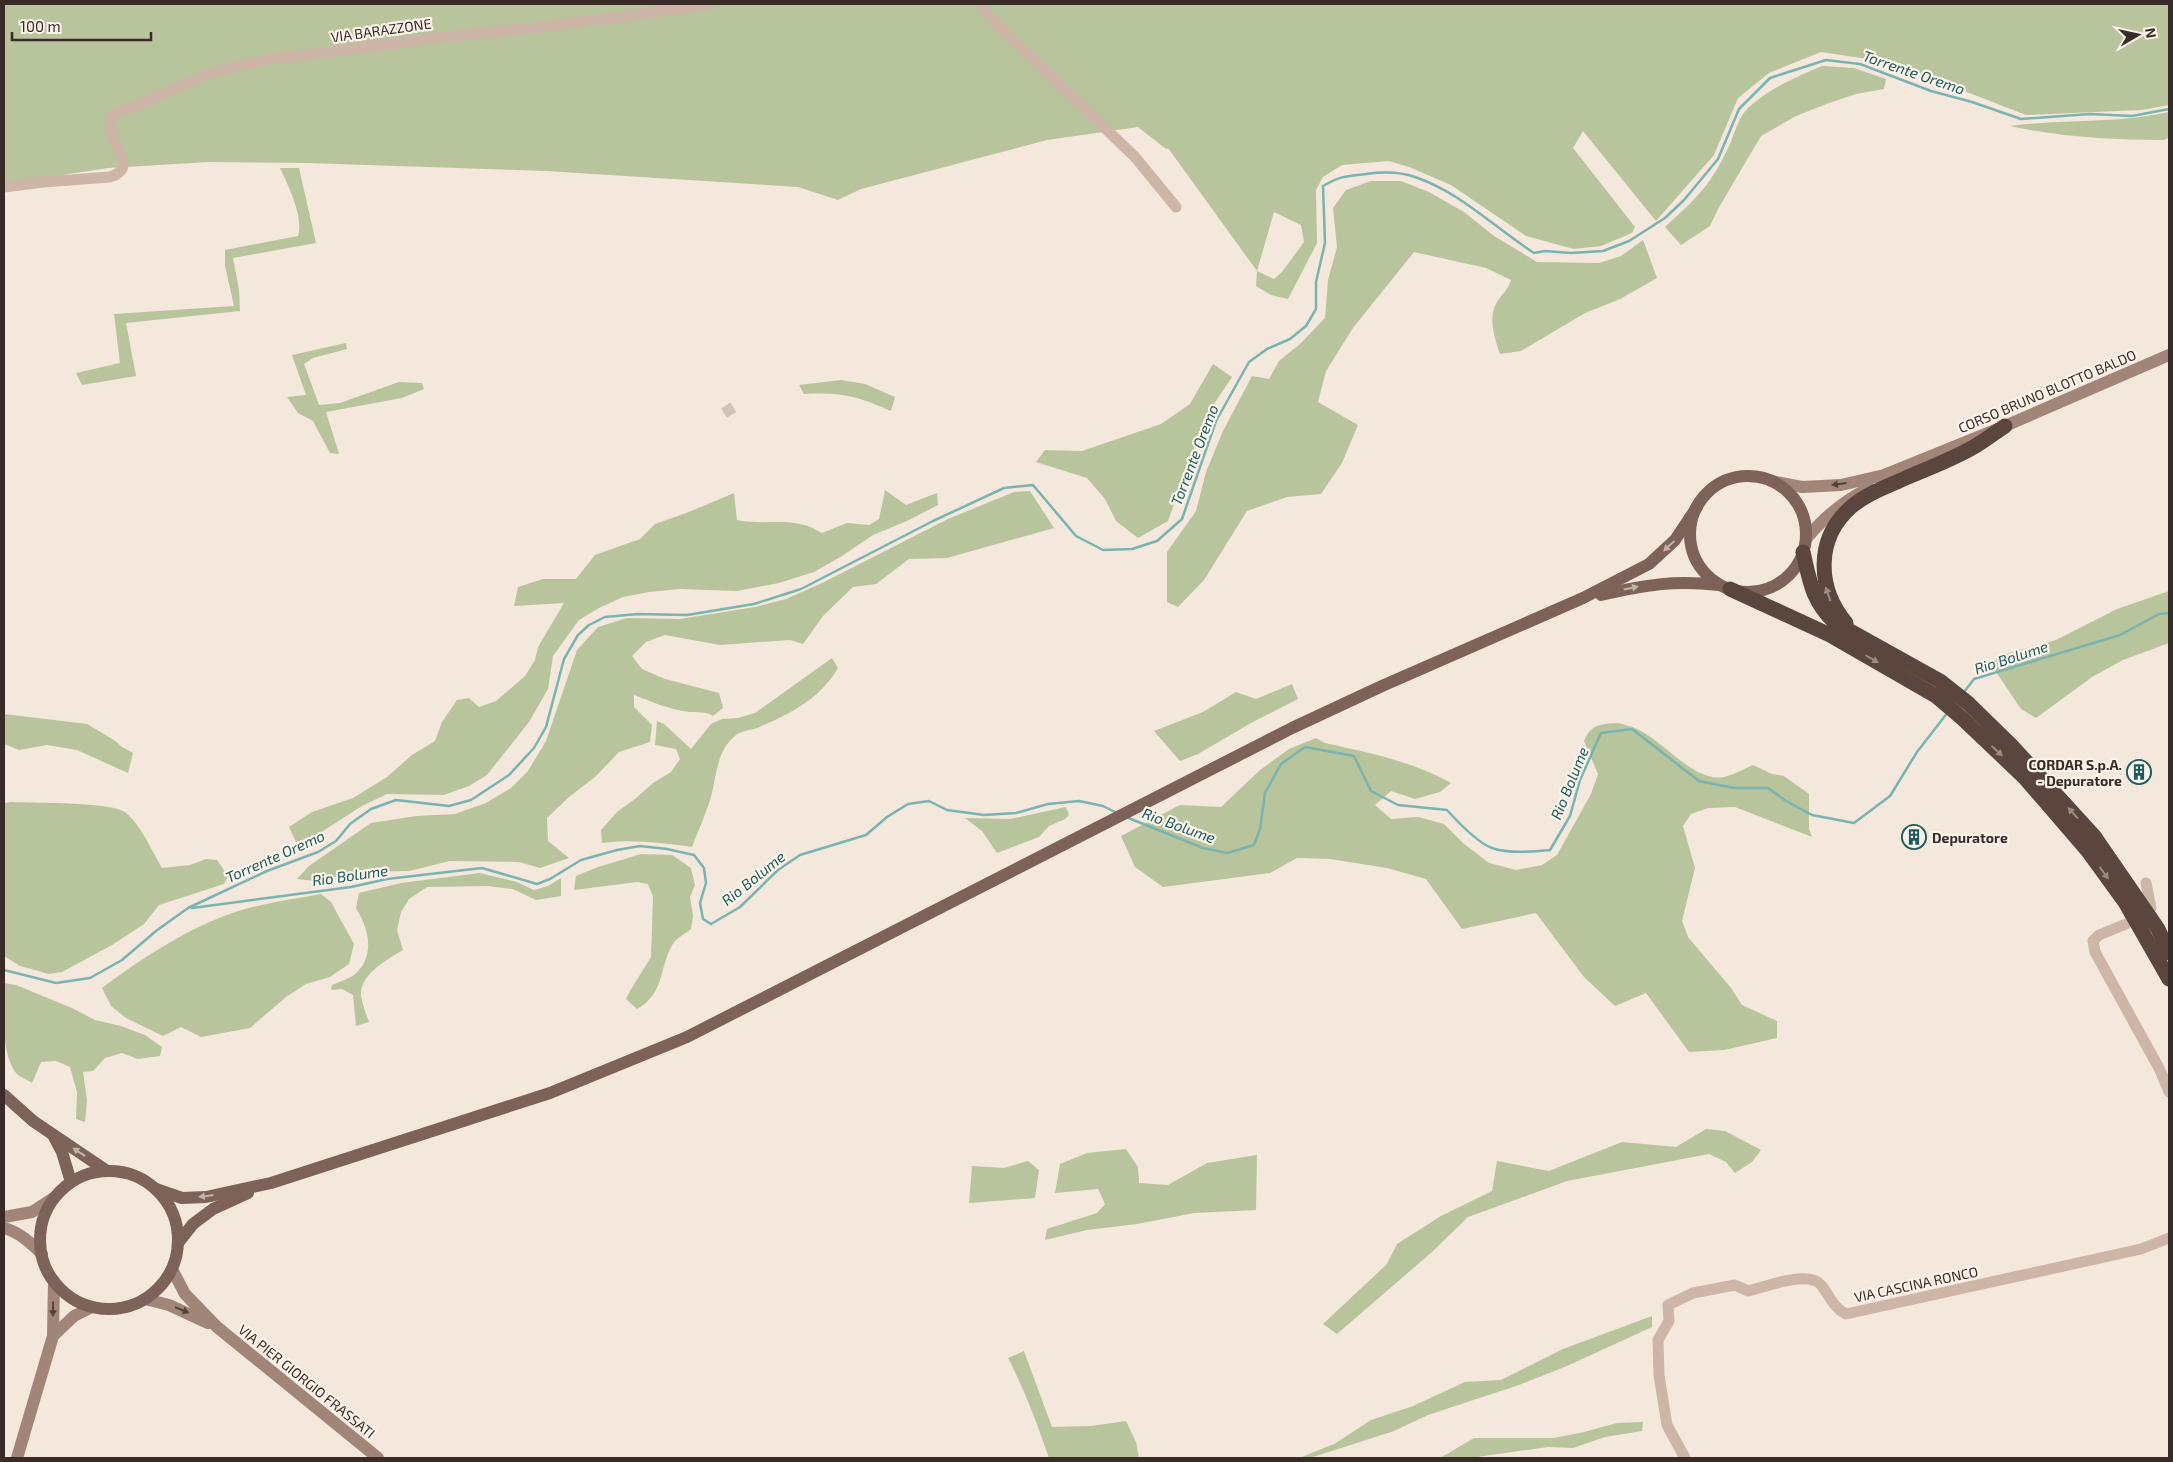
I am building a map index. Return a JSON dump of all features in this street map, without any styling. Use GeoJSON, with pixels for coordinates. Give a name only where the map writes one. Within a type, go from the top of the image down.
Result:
{"type":"FeatureCollection","features":[{"type":"Feature","properties":{"kind":"highway"},"geometry":{"type":"LineString","coordinates":[[1854,634],[1834,609],[1825,584],[1825,556],[1833,528],[1851,507],[1874,492],[1976,446],[2005,426]]}},
{"type":"Feature","properties":{"kind":"highway"},"geometry":{"type":"LineString","coordinates":[[1804,546],[1813,594],[1822,610],[1834,622],[1940,681],[2088,851],[2125,902],[2169,979]]}},
{"type":"Feature","properties":{"kind":"highway"},"geometry":{"type":"LineString","coordinates":[[1726,587],[1830,635],[1936,696],[1966,711],[2011,746],[2094,836],[2158,929],[2169,953]]}},
{"type":"Feature","properties":{"kind":"main road","name":"CORSO BRUNO BLOTTO BALDO"},"geometry":{"type":"LineString","coordinates":[[1771,481],[1802,487],[1841,485],[1884,474],[1936,455],[2169,355]]}},
{"type":"Feature","properties":{"kind":"main road","name":"CORSO BRUNO BLOTTO BALDO"},"geometry":{"type":"LineString","coordinates":[[1804,546],[1820,522],[1848,499],[1936,455]]}},
{"type":"Feature","properties":{"kind":"main road"},"geometry":{"type":"LineString","coordinates":[[4,1217],[32,1212],[55,1197],[71,1182],[88,1174],[107,1171],[125,1172],[142,1179],[156,1189],[182,1198],[206,1197],[271,1183],[550,1093],[687,1037],[1328,711],[1584,598],[1649,564],[1675,540],[1705,495],[1729,479],[1743,476],[1771,481],[1784,488],[1794,498],[1801,511],[1805,525],[1804,546],[1792,572],[1774,586],[1760,591],[1745,592],[1726,587],[1690,582],[1653,584],[1584,598]]}},
{"type":"Feature","properties":{"kind":"main road"},"geometry":{"type":"LineString","coordinates":[[1697,507],[1692,521],[1693,551],[1704,571],[1726,587]]}},
{"type":"Feature","properties":{"kind":"main road"},"geometry":{"type":"LineString","coordinates":[[4,1095],[33,1121],[107,1171]]}},
{"type":"Feature","properties":{"kind":"main road"},"geometry":{"type":"LineString","coordinates":[[51,1133],[62,1152],[71,1182]]}},
{"type":"Feature","properties":{"kind":"main road"},"geometry":{"type":"LineString","coordinates":[[178,1243],[193,1224],[213,1209],[271,1183]]}},
{"type":"Feature","properties":{"kind":"main road"},"geometry":{"type":"LineString","coordinates":[[55,1197],[45,1215],[40,1234],[42,1254],[46,1268],[54,1281],[70,1298],[92,1307],[110,1310],[128,1307],[145,1299],[161,1286],[172,1270],[178,1243],[176,1223],[171,1211],[156,1189]]}},
{"type":"Feature","properties":{"kind":"main road"},"geometry":{"type":"LineString","coordinates":[[4,1228],[28,1240],[42,1254]]}},
{"type":"Feature","properties":{"kind":"main road","name":"VIA PIER GIORGIO FRASSATI"},"geometry":{"type":"LineString","coordinates":[[172,1270],[185,1294],[217,1327],[378,1458]]}},
{"type":"Feature","properties":{"kind":"main road"},"geometry":{"type":"LineString","coordinates":[[17,1458],[52,1336],[54,1281]]}},
{"type":"Feature","properties":{"kind":"main road","name":"VIA PIER GIORGIO FRASSATI"},"geometry":{"type":"LineString","coordinates":[[145,1299],[169,1305],[217,1327]]}},
{"type":"Feature","properties":{"kind":"main road"},"geometry":{"type":"LineString","coordinates":[[52,1336],[74,1316],[92,1307]]}},
{"type":"Feature","properties":{"kind":"street","name":"VIA BARAZZONE"},"geometry":{"type":"LineString","coordinates":[[4,187],[110,177],[122,170],[124,162],[121,153],[111,138],[109,125],[112,116],[211,73],[232,66],[386,44],[553,26],[712,4]]}},
{"type":"Feature","properties":{"kind":"street"},"geometry":{"type":"LineString","coordinates":[[983,4],[983,9],[997,24],[1135,157],[1176,207]]}},
{"type":"Feature","properties":{"kind":"street"},"geometry":{"type":"LineString","coordinates":[[2146,884],[2151,908]]}},
{"type":"Feature","properties":{"kind":"street"},"geometry":{"type":"LineString","coordinates":[[2126,924],[2099,935],[2094,941],[2095,952],[2160,1070],[2169,1092]]}},
{"type":"Feature","properties":{"kind":"street","name":"VIA CASCINA RONCO"},"geometry":{"type":"LineString","coordinates":[[1685,1458],[1667,1425],[1659,1375],[1658,1340],[1669,1321],[1668,1305],[1693,1293],[1735,1285],[1748,1291],[1804,1277],[1820,1283],[1837,1310],[1846,1314],[2141,1249],[2169,1238]]}},
{"type":"Feature","properties":{"kind":"green space"},"geometry":{"type":"Polygon","coordinates":[[[4,4],[2169,4],[2169,105],[2142,110],[2026,115],[1918,73],[1874,60],[1821,52],[1769,73],[1738,98],[1714,155],[1656,221],[1583,131],[1573,148],[1635,227],[1632,233],[1601,246],[1574,249],[1526,236],[1451,185],[1409,167],[1389,161],[1342,165],[1323,177],[1316,190],[1317,243],[1288,299],[1271,295],[1256,286],[1257,271],[1168,148],[1166,149],[1138,127],[1047,140],[861,189],[838,200],[798,187],[546,171],[308,163],[209,162],[108,168],[4,184],[4,4]],[[1274,212],[1257,271],[1274,279],[1282,272],[1304,242],[1301,225],[1274,212]]]}},
{"type":"Feature","properties":{"kind":"green space"},"geometry":{"type":"Polygon","coordinates":[[[1822,66],[1854,68],[1886,79],[1884,89],[1856,94],[1829,103],[1796,116],[1761,136],[1710,226],[1681,245],[1665,227],[1709,182],[1730,144],[1745,111],[1757,100],[1774,89],[1822,66]]]}},
{"type":"Feature","properties":{"kind":"green space"},"geometry":{"type":"Polygon","coordinates":[[[2169,112],[2169,137],[2164,140],[2086,137],[2010,126],[2110,120],[2169,112]]]}},
{"type":"Feature","properties":{"kind":"green space"},"geometry":{"type":"Polygon","coordinates":[[[280,168],[299,168],[316,243],[233,258],[239,290],[240,311],[126,323],[136,376],[82,385],[76,373],[120,363],[114,314],[234,306],[225,266],[225,250],[298,236],[299,220],[297,211],[280,168]]]}},
{"type":"Feature","properties":{"kind":"green space"},"geometry":{"type":"Polygon","coordinates":[[[1371,181],[1401,181],[1429,192],[1464,212],[1494,236],[1537,262],[1599,263],[1621,256],[1643,240],[1657,278],[1620,299],[1585,313],[1521,351],[1500,354],[1492,322],[1496,304],[1511,280],[1486,268],[1414,252],[1353,328],[1326,371],[1318,402],[1358,425],[1342,463],[1321,494],[1287,497],[1247,511],[1204,580],[1178,607],[1167,602],[1167,552],[1196,511],[1206,472],[1223,431],[1252,376],[1269,379],[1279,361],[1300,344],[1325,318],[1328,280],[1337,247],[1333,208],[1346,190],[1371,181]]]}},
{"type":"Feature","properties":{"kind":"green space"},"geometry":{"type":"Polygon","coordinates":[[[346,343],[347,349],[313,358],[304,364],[319,405],[340,403],[399,382],[422,383],[424,389],[402,398],[326,412],[339,454],[330,453],[313,421],[298,413],[287,397],[306,395],[292,355],[346,343]]]}},
{"type":"Feature","properties":{"kind":"green space"},"geometry":{"type":"Polygon","coordinates":[[[1213,364],[1232,377],[1212,407],[1168,521],[1138,538],[1116,521],[1105,499],[1087,478],[1036,462],[1045,450],[1082,451],[1161,424],[1190,404],[1213,364]]]}},
{"type":"Feature","properties":{"kind":"green space"},"geometry":{"type":"Polygon","coordinates":[[[841,380],[865,384],[895,397],[891,411],[849,396],[804,394],[799,385],[841,380]]]}},
{"type":"Feature","properties":{"kind":"green space"},"geometry":{"type":"Polygon","coordinates":[[[885,490],[906,505],[937,493],[938,505],[907,521],[873,535],[814,572],[779,583],[737,591],[679,589],[649,592],[623,597],[599,608],[579,620],[553,656],[548,689],[529,722],[487,775],[469,786],[444,795],[387,794],[362,806],[312,838],[296,842],[289,827],[312,812],[353,798],[387,777],[412,755],[435,741],[442,722],[457,700],[469,698],[479,707],[496,701],[525,676],[535,660],[538,647],[564,603],[514,606],[518,587],[543,579],[576,579],[595,555],[640,539],[655,524],[734,493],[737,520],[796,523],[808,526],[822,533],[847,523],[869,525],[879,519],[885,490]]]}},
{"type":"Feature","properties":{"kind":"green space"},"geometry":{"type":"Polygon","coordinates":[[[1030,491],[1054,528],[947,558],[909,559],[876,584],[853,587],[823,616],[803,644],[790,640],[720,645],[665,635],[646,642],[632,656],[642,669],[665,679],[719,693],[723,708],[713,716],[705,713],[675,709],[634,695],[634,707],[652,725],[650,742],[619,752],[595,777],[569,797],[547,818],[548,841],[569,858],[540,868],[519,862],[450,861],[409,871],[359,872],[315,881],[297,879],[309,866],[371,823],[416,816],[455,814],[486,803],[511,788],[528,771],[546,741],[577,650],[598,627],[627,618],[680,619],[755,607],[786,599],[822,583],[948,519],[1014,492],[1030,491]]]}},
{"type":"Feature","properties":{"kind":"green space"},"geometry":{"type":"Polygon","coordinates":[[[2169,591],[2169,643],[2123,660],[2092,677],[2036,718],[2021,709],[1990,663],[2009,653],[2056,640],[2117,609],[2169,591]]]}},
{"type":"Feature","properties":{"kind":"green space"},"geometry":{"type":"Polygon","coordinates":[[[832,658],[838,668],[831,679],[813,697],[781,717],[738,734],[729,741],[718,764],[709,803],[692,847],[636,841],[602,843],[601,830],[617,812],[653,783],[671,772],[680,759],[676,749],[655,745],[657,721],[664,724],[691,749],[711,724],[722,719],[738,718],[755,713],[832,658]]]}},
{"type":"Feature","properties":{"kind":"green space"},"geometry":{"type":"Polygon","coordinates":[[[1292,684],[1298,699],[1251,723],[1198,754],[1180,761],[1154,731],[1203,712],[1236,692],[1256,699],[1292,684]]]}},
{"type":"Feature","properties":{"kind":"green space"},"geometry":{"type":"Polygon","coordinates":[[[4,714],[87,724],[133,753],[128,773],[77,750],[47,745],[19,750],[4,744],[4,714]]]}},
{"type":"Feature","properties":{"kind":"green space"},"geometry":{"type":"Polygon","coordinates":[[[1618,723],[1647,734],[1701,774],[1724,777],[1753,765],[1772,774],[1784,776],[1809,794],[1809,829],[1812,837],[1735,807],[1708,808],[1691,814],[1683,826],[1695,868],[1682,921],[1688,937],[1731,988],[1742,1005],[1777,1021],[1777,1038],[1724,1050],[1689,1052],[1646,993],[1615,1006],[1584,977],[1536,913],[1462,929],[1426,879],[1387,868],[1330,859],[1297,858],[1270,873],[1163,887],[1135,867],[1121,836],[1180,805],[1221,807],[1260,770],[1289,749],[1316,738],[1325,743],[1406,763],[1451,783],[1440,792],[1415,799],[1391,791],[1375,805],[1391,819],[1418,817],[1444,824],[1463,843],[1489,863],[1516,870],[1542,865],[1557,855],[1591,794],[1598,774],[1584,741],[1587,735],[1597,726],[1618,723]]]}},
{"type":"Feature","properties":{"kind":"green space"},"geometry":{"type":"Polygon","coordinates":[[[4,803],[86,804],[123,811],[129,815],[140,829],[162,868],[190,865],[206,859],[217,860],[228,876],[224,884],[159,905],[144,924],[112,945],[62,972],[49,974],[20,966],[4,956],[4,803]]]}},
{"type":"Feature","properties":{"kind":"green space"},"geometry":{"type":"Polygon","coordinates":[[[1066,807],[1069,815],[1065,819],[1049,826],[1039,837],[997,853],[982,831],[965,818],[1010,819],[1066,807]]]}},
{"type":"Feature","properties":{"kind":"green space"},"geometry":{"type":"Polygon","coordinates":[[[641,854],[672,855],[691,868],[695,885],[690,897],[693,916],[691,929],[675,941],[666,959],[658,986],[647,1002],[637,1009],[626,999],[651,957],[653,897],[648,884],[637,882],[574,890],[576,876],[641,854]]]}},
{"type":"Feature","properties":{"kind":"green space"},"geometry":{"type":"Polygon","coordinates":[[[480,873],[517,882],[534,890],[548,886],[561,878],[561,896],[536,900],[513,889],[488,886],[427,887],[409,899],[401,912],[397,930],[403,950],[376,968],[365,980],[361,995],[369,1022],[356,1026],[353,995],[342,989],[331,990],[332,985],[354,975],[361,968],[368,951],[367,934],[356,908],[359,893],[401,883],[480,873]]]}},
{"type":"Feature","properties":{"kind":"green space"},"geometry":{"type":"Polygon","coordinates":[[[321,894],[331,902],[354,944],[349,964],[330,977],[306,984],[286,997],[250,1028],[201,1037],[181,1027],[163,1036],[126,1018],[111,1006],[102,988],[161,948],[192,930],[224,916],[248,908],[321,894]]]}},
{"type":"Feature","properties":{"kind":"green space"},"geometry":{"type":"Polygon","coordinates":[[[4,983],[16,985],[72,1008],[95,1020],[121,1026],[145,1035],[162,1047],[160,1056],[138,1059],[122,1053],[105,1058],[93,1071],[83,1072],[87,1100],[85,1122],[76,1119],[77,1092],[70,1067],[56,1061],[41,1062],[32,1083],[18,1075],[12,1067],[8,1056],[4,1031],[4,983]]]}},
{"type":"Feature","properties":{"kind":"green space"},"geometry":{"type":"Polygon","coordinates":[[[1706,1129],[1725,1131],[1761,1150],[1752,1162],[1735,1173],[1726,1162],[1709,1154],[1567,1181],[1468,1217],[1432,1252],[1337,1334],[1323,1324],[1387,1264],[1397,1244],[1441,1216],[1492,1191],[1497,1161],[1549,1171],[1622,1142],[1676,1147],[1706,1129]]]}},
{"type":"Feature","properties":{"kind":"green space"},"geometry":{"type":"Polygon","coordinates":[[[1126,1149],[1138,1167],[1139,1183],[1168,1185],[1207,1163],[1257,1155],[1256,1210],[1194,1213],[1137,1224],[1087,1230],[1045,1240],[1047,1229],[1097,1213],[1105,1204],[1098,1189],[1055,1193],[1060,1164],[1087,1153],[1126,1149]]]}},
{"type":"Feature","properties":{"kind":"green space"},"geometry":{"type":"Polygon","coordinates":[[[1028,1161],[1039,1170],[1035,1198],[969,1203],[972,1166],[1004,1168],[1028,1161]]]}},
{"type":"Feature","properties":{"kind":"green space"},"geometry":{"type":"Polygon","coordinates":[[[1652,1316],[1652,1327],[1567,1366],[1519,1385],[1428,1415],[1394,1431],[1310,1458],[1299,1458],[1334,1444],[1371,1420],[1413,1406],[1465,1382],[1501,1380],[1563,1349],[1652,1316]]]}},
{"type":"Feature","properties":{"kind":"green space"},"geometry":{"type":"Polygon","coordinates":[[[1024,1351],[1052,1427],[1091,1426],[1126,1421],[1136,1442],[1139,1458],[1049,1458],[1030,1407],[1008,1358],[1024,1351]]]}},
{"type":"Feature","properties":{"kind":"green space"},"geometry":{"type":"Polygon","coordinates":[[[1643,1422],[1642,1431],[1605,1437],[1573,1448],[1548,1447],[1470,1458],[1440,1458],[1474,1438],[1554,1438],[1617,1423],[1643,1422]]]}},
{"type":"Feature","properties":{"kind":"waterway","name":"Torrente Oremo"},"geometry":{"type":"LineString","coordinates":[[4,970],[56,983],[90,978],[122,960],[156,931],[188,908],[267,871],[318,852],[336,841],[350,824],[371,809],[396,800],[449,806],[471,800],[509,775],[534,748],[546,727],[564,659],[578,635],[589,625],[605,617],[638,614],[687,615],[754,604],[801,589],[933,521],[1004,488],[1033,485],[1076,536],[1103,550],[1132,549],[1157,541],[1182,519],[1216,421],[1249,362],[1267,349],[1290,339],[1306,326],[1316,309],[1316,282],[1325,243],[1323,186],[1339,178],[1378,173],[1409,175],[1431,184],[1462,201],[1534,253],[1545,251],[1571,253],[1603,251],[1629,241],[1665,218],[1684,200],[1718,159],[1739,109],[1770,78],[1826,60],[1860,64],[1931,91],[1972,102],[2021,119],[2090,114],[2132,116],[2169,109]]}},
{"type":"Feature","properties":{"kind":"waterway","name":"Rio Bolume"},"geometry":{"type":"LineString","coordinates":[[1964,692],[1974,679],[2120,635],[2159,614],[2169,613]]}},
{"type":"Feature","properties":{"kind":"waterway","name":"Rio Bolume"},"geometry":{"type":"LineString","coordinates":[[1126,817],[1203,848],[1227,853],[1254,845],[1260,829],[1265,793],[1281,764],[1305,747],[1354,756],[1371,791],[1398,805],[1447,810],[1474,837],[1492,848],[1513,852],[1550,850],[1570,816],[1580,780],[1601,733],[1632,729],[1699,781],[1734,788],[1768,788],[1786,801],[1812,815],[1854,823],[1890,796],[1917,752],[1948,712]]}},
{"type":"Feature","properties":{"kind":"waterway","name":"Rio Bolume"},"geometry":{"type":"LineString","coordinates":[[192,908],[351,887],[387,879],[482,868],[537,884],[550,879],[581,860],[640,846],[694,855],[704,868],[706,883],[700,903],[703,919],[711,924],[740,907],[778,870],[800,855],[866,835],[887,817],[908,804],[929,801],[947,810],[984,815],[1016,813],[1048,804],[1079,801],[1103,806],[1117,813]]}},
{"type":"Feature","properties":{"kind":"tunnel"},"geometry":{"type":"LineString","coordinates":[[724,413],[734,407]]}},
{"type":"Feature","properties":{"kind":"place","name":"CORDAR S.p.A. - Depuratore"},"geometry":{"type":"Point","coordinates":[2139,772]}},
{"type":"Feature","properties":{"kind":"place","name":"Depuratore"},"geometry":{"type":"Point","coordinates":[1914,837]}}]}
